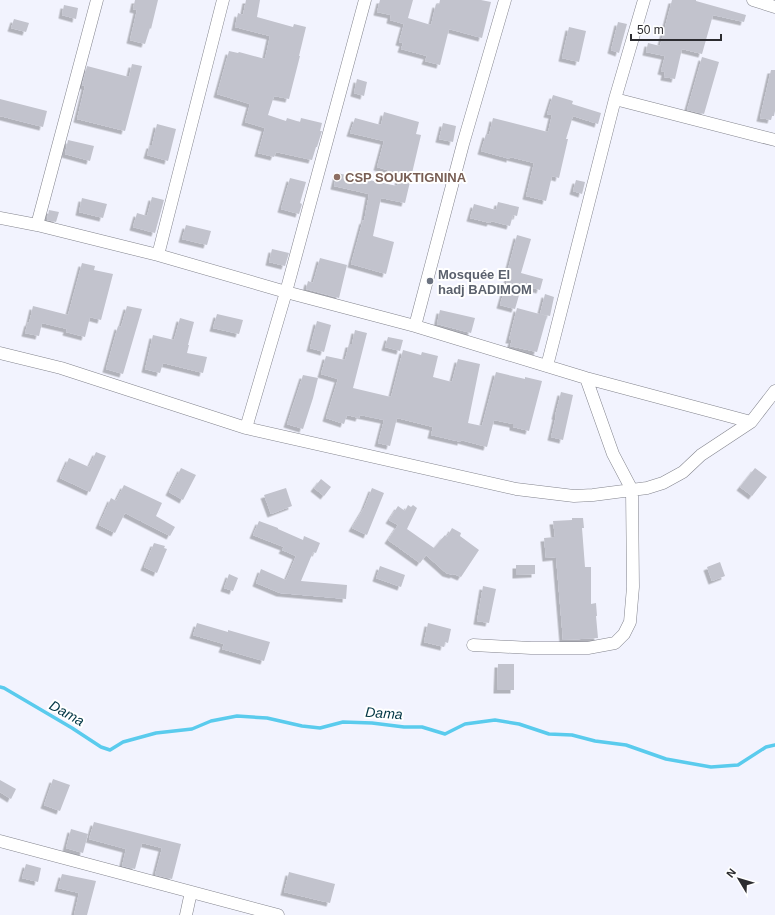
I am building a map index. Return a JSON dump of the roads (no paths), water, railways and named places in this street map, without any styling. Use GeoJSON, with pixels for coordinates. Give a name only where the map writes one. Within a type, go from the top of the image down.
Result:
{"type":"FeatureCollection","features":[{"type":"Feature","properties":{"kind":"street"},"geometry":{"type":"LineString","coordinates":[[37,226],[98,0]]}},
{"type":"Feature","properties":{"kind":"street"},"geometry":{"type":"LineString","coordinates":[[158,255],[223,0]]}},
{"type":"Feature","properties":{"kind":"street"},"geometry":{"type":"LineString","coordinates":[[246,428],[286,292],[365,0]]}},
{"type":"Feature","properties":{"kind":"street"},"geometry":{"type":"LineString","coordinates":[[415,326],[463,144],[505,0]]}},
{"type":"Feature","properties":{"kind":"street"},"geometry":{"type":"LineString","coordinates":[[547,366],[615,99],[644,0]]}},
{"type":"Feature","properties":{"kind":"street"},"geometry":{"type":"LineString","coordinates":[[753,0],[775,7]]}},
{"type":"Feature","properties":{"kind":"street"},"geometry":{"type":"LineString","coordinates":[[615,99],[775,140]]}},
{"type":"Feature","properties":{"kind":"street"},"geometry":{"type":"LineString","coordinates":[[0,218],[158,255],[286,292],[415,326],[586,378],[751,422]]}},
{"type":"Feature","properties":{"kind":"street"},"geometry":{"type":"LineString","coordinates":[[0,353],[61,368],[246,428],[516,489],[574,496],[647,488],[663,483],[684,472],[701,455],[751,422],[775,391]]}},
{"type":"Feature","properties":{"kind":"street"},"geometry":{"type":"LineString","coordinates":[[473,645],[531,648],[588,648],[615,643],[624,634],[630,622],[633,587],[632,490],[613,454],[586,378]]}},
{"type":"Feature","properties":{"kind":"street"},"geometry":{"type":"LineString","coordinates":[[0,841],[278,915]]}},
{"type":"Feature","properties":{"kind":"street"},"geometry":{"type":"LineString","coordinates":[[186,915],[191,892]]}},
{"type":"Feature","properties":{"kind":"waterway","name":"Dama"},"geometry":{"type":"LineString","coordinates":[[0,687],[72,728],[101,747],[110,750],[123,742],[156,733],[192,729],[211,721],[237,716],[267,718],[302,726],[320,728],[343,722],[422,727],[445,734],[465,724],[495,720],[519,724],[549,734],[572,735],[595,741],[626,745],[666,759],[711,767],[738,765],[766,747],[775,745]]}},
{"type":"Feature","properties":{"kind":"place","name":"CSP SOUKTIGNINA"},"geometry":{"type":"Point","coordinates":[337,177]}},
{"type":"Feature","properties":{"kind":"place","name":"Mosquée El hadj BADIMOM"},"geometry":{"type":"Point","coordinates":[430,281]}}]}
